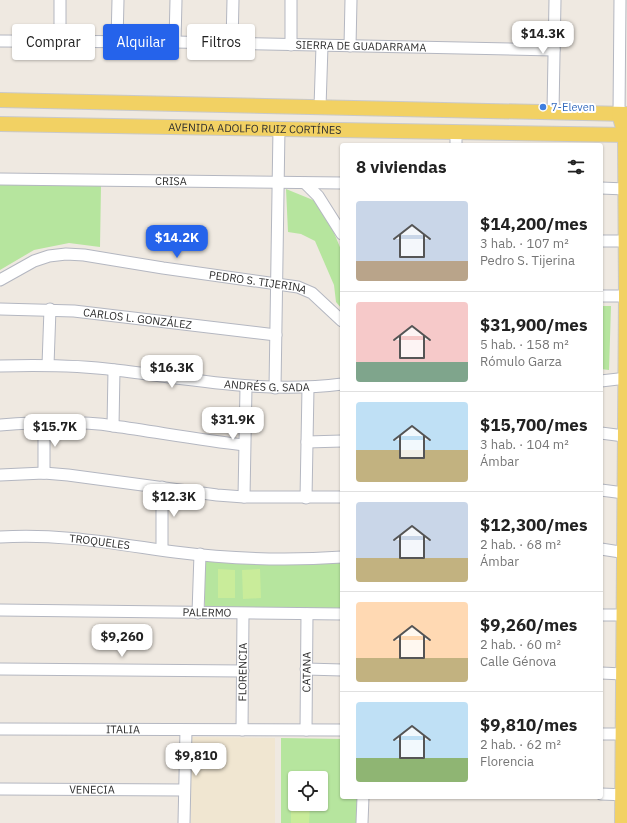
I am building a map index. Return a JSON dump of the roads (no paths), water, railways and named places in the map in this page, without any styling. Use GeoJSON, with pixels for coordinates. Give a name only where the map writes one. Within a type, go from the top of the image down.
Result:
{"type":"FeatureCollection","features":[{"type":"Feature","properties":{"kind":"main road","name":"AVENIDA ADOLFO RUIZ CORTÍNES"},"geometry":{"type":"LineString","coordinates":[[0,100],[508,111],[623,111]]}},
{"type":"Feature","properties":{"kind":"main road"},"geometry":{"type":"LineString","coordinates":[[622,823],[624,795],[622,734],[625,553],[624,436],[626,378],[626,135],[623,111]]}},
{"type":"Feature","properties":{"kind":"main road","name":"AVENIDA ADOLFO RUIZ CORTÍNES"},"geometry":{"type":"LineString","coordinates":[[0,124],[279,128],[456,138],[510,133],[626,135]]}},
{"type":"Feature","properties":{"kind":"street"},"geometry":{"type":"LineString","coordinates":[[60,0],[60,24]]}},
{"type":"Feature","properties":{"kind":"street"},"geometry":{"type":"LineString","coordinates":[[118,0],[118,24]]}},
{"type":"Feature","properties":{"kind":"street"},"geometry":{"type":"LineString","coordinates":[[175,24],[176,0]]}},
{"type":"Feature","properties":{"kind":"street"},"geometry":{"type":"LineString","coordinates":[[232,24],[233,0]]}},
{"type":"Feature","properties":{"kind":"street"},"geometry":{"type":"LineString","coordinates":[[291,44],[292,0]]}},
{"type":"Feature","properties":{"kind":"street"},"geometry":{"type":"LineString","coordinates":[[350,46],[351,0]]}},
{"type":"Feature","properties":{"kind":"street"},"geometry":{"type":"LineString","coordinates":[[553,111],[555,0]]}},
{"type":"Feature","properties":{"kind":"street"},"geometry":{"type":"LineString","coordinates":[[620,0],[623,111]]}},
{"type":"Feature","properties":{"kind":"street","name":"SIERRA DE GUADARRAMA"},"geometry":{"type":"LineString","coordinates":[[0,41],[12,41]]}},
{"type":"Feature","properties":{"kind":"street","name":"SIERRA DE GUADARRAMA"},"geometry":{"type":"LineString","coordinates":[[255,44],[554,50]]}},
{"type":"Feature","properties":{"kind":"street"},"geometry":{"type":"LineString","coordinates":[[320,107],[322,46]]}},
{"type":"Feature","properties":{"kind":"street"},"geometry":{"type":"LineString","coordinates":[[275,388],[279,128]]}},
{"type":"Feature","properties":{"kind":"street","name":"CRISA"},"geometry":{"type":"LineString","coordinates":[[0,179],[340,183]]}},
{"type":"Feature","properties":{"kind":"street"},"geometry":{"type":"LineString","coordinates":[[305,183],[318,196],[340,231]]}},
{"type":"Feature","properties":{"kind":"street"},"geometry":{"type":"LineString","coordinates":[[603,188],[625,189]]}},
{"type":"Feature","properties":{"kind":"street"},"geometry":{"type":"LineString","coordinates":[[603,241],[626,241]]}},
{"type":"Feature","properties":{"kind":"street","name":"PEDRO S. TIJERINA"},"geometry":{"type":"LineString","coordinates":[[0,280],[34,261],[49,256],[66,254],[84,255],[298,287],[312,293],[340,319]]}},
{"type":"Feature","properties":{"kind":"street"},"geometry":{"type":"LineString","coordinates":[[603,296],[626,296]]}},
{"type":"Feature","properties":{"kind":"street","name":"CARLOS L. GONZÁLEZ"},"geometry":{"type":"LineString","coordinates":[[0,309],[74,310],[276,335]]}},
{"type":"Feature","properties":{"kind":"street"},"geometry":{"type":"LineString","coordinates":[[48,365],[50,309]]}},
{"type":"Feature","properties":{"kind":"street","name":"ANDRÉS G. SADA"},"geometry":{"type":"LineString","coordinates":[[0,366],[48,365],[114,370],[246,387],[308,388],[340,384]]}},
{"type":"Feature","properties":{"kind":"street"},"geometry":{"type":"LineString","coordinates":[[113,426],[114,370]]}},
{"type":"Feature","properties":{"kind":"street"},"geometry":{"type":"LineString","coordinates":[[603,381],[626,378]]}},
{"type":"Feature","properties":{"kind":"street"},"geometry":{"type":"LineString","coordinates":[[244,497],[246,387]]}},
{"type":"Feature","properties":{"kind":"street"},"geometry":{"type":"LineString","coordinates":[[306,498],[308,388]]}},
{"type":"Feature","properties":{"kind":"street"},"geometry":{"type":"LineString","coordinates":[[0,425],[44,423],[113,426],[150,433],[244,445]]}},
{"type":"Feature","properties":{"kind":"street"},"geometry":{"type":"LineString","coordinates":[[44,423],[44,473]]}},
{"type":"Feature","properties":{"kind":"street"},"geometry":{"type":"LineString","coordinates":[[603,432],[624,436]]}},
{"type":"Feature","properties":{"kind":"street"},"geometry":{"type":"LineString","coordinates":[[308,442],[340,441]]}},
{"type":"Feature","properties":{"kind":"street"},"geometry":{"type":"LineString","coordinates":[[0,475],[44,473],[104,478],[244,497],[340,498]]}},
{"type":"Feature","properties":{"kind":"street"},"geometry":{"type":"LineString","coordinates":[[162,487],[162,549]]}},
{"type":"Feature","properties":{"kind":"street"},"geometry":{"type":"LineString","coordinates":[[603,490],[624,493]]}},
{"type":"Feature","properties":{"kind":"street","name":"TROQUELES"},"geometry":{"type":"LineString","coordinates":[[0,537],[66,537],[200,554],[281,559],[340,557]]}},
{"type":"Feature","properties":{"kind":"street"},"geometry":{"type":"LineString","coordinates":[[603,549],[625,553]]}},
{"type":"Feature","properties":{"kind":"street"},"geometry":{"type":"LineString","coordinates":[[198,613],[200,554]]}},
{"type":"Feature","properties":{"kind":"street","name":"PALERMO"},"geometry":{"type":"LineString","coordinates":[[0,610],[340,614]]}},
{"type":"Feature","properties":{"kind":"street","name":"FLORENCIA"},"geometry":{"type":"LineString","coordinates":[[242,730],[243,614]]}},
{"type":"Feature","properties":{"kind":"street","name":"CATANA"},"geometry":{"type":"LineString","coordinates":[[306,730],[307,614]]}},
{"type":"Feature","properties":{"kind":"street"},"geometry":{"type":"LineString","coordinates":[[603,615],[623,615]]}},
{"type":"Feature","properties":{"kind":"street"},"geometry":{"type":"LineString","coordinates":[[0,668],[243,671]]}},
{"type":"Feature","properties":{"kind":"street"},"geometry":{"type":"LineString","coordinates":[[306,669],[340,670]]}},
{"type":"Feature","properties":{"kind":"street"},"geometry":{"type":"LineString","coordinates":[[603,673],[623,674]]}},
{"type":"Feature","properties":{"kind":"street","name":"ITALIA"},"geometry":{"type":"LineString","coordinates":[[0,729],[340,730]]}},
{"type":"Feature","properties":{"kind":"street"},"geometry":{"type":"LineString","coordinates":[[184,823],[186,730]]}},
{"type":"Feature","properties":{"kind":"street"},"geometry":{"type":"LineString","coordinates":[[603,734],[622,734]]}},
{"type":"Feature","properties":{"kind":"street","name":"VENECIA"},"geometry":{"type":"LineString","coordinates":[[0,789],[184,790]]}},
{"type":"Feature","properties":{"kind":"street"},"geometry":{"type":"LineString","coordinates":[[603,794],[624,795]]}},
{"type":"Feature","properties":{"kind":"street"},"geometry":{"type":"LineString","coordinates":[[362,823],[363,799]]}},
{"type":"Feature","properties":{"kind":"place","name":"7-Eleven"},"geometry":{"type":"Point","coordinates":[543,107]}}]}
